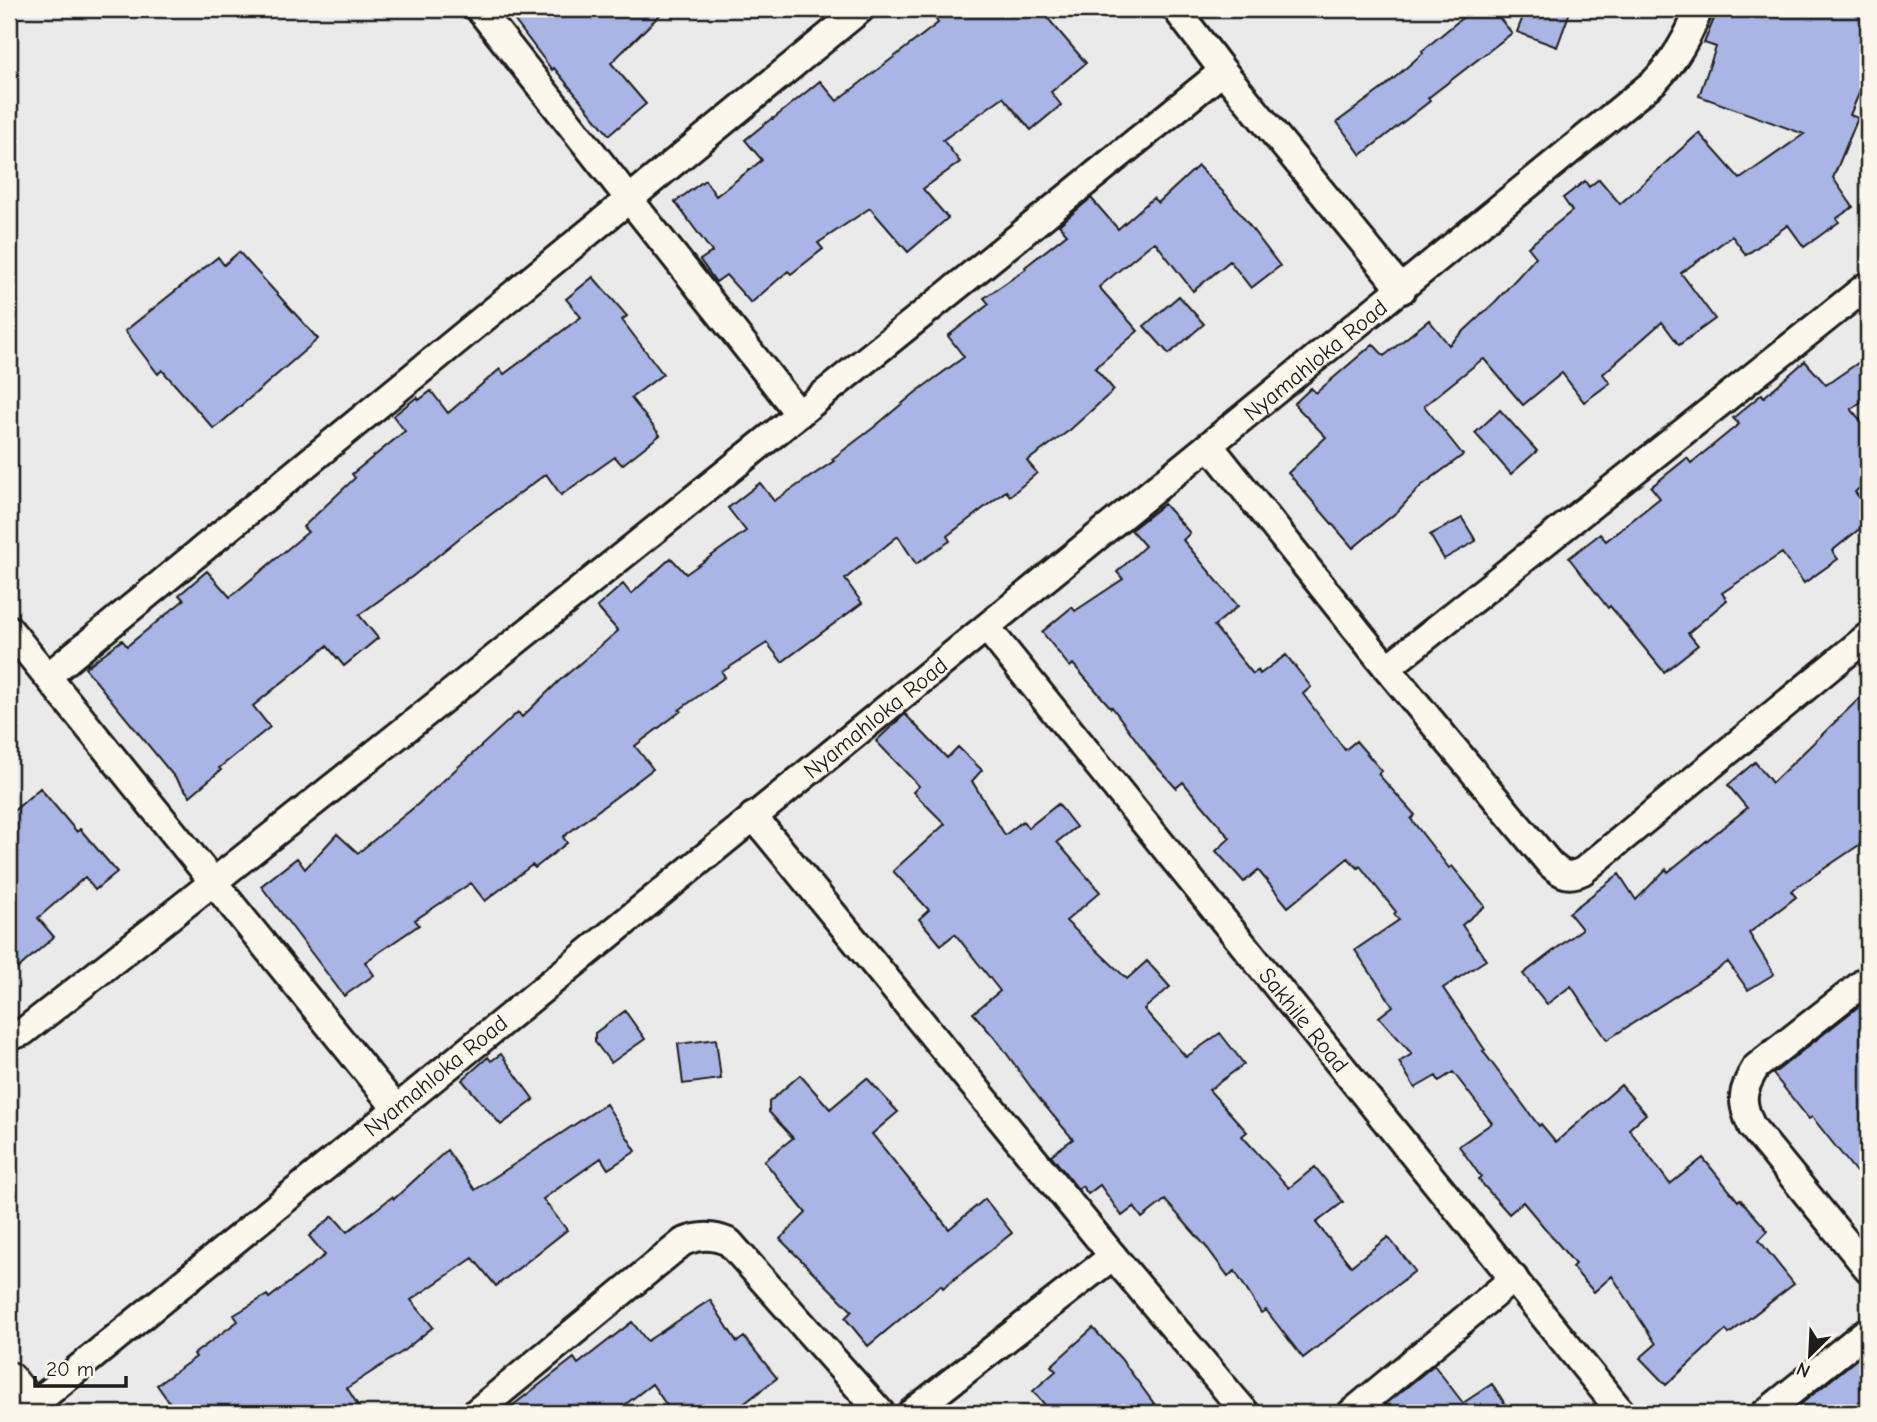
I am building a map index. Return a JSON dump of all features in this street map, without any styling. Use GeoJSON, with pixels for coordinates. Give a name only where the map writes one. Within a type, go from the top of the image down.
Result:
{"type":"FeatureCollection","features":[{"type":"Feature","properties":{"kind":"street"},"geometry":{"type":"LineString","coordinates":[[479,9],[799,414]]}},
{"type":"Feature","properties":{"kind":"street"},"geometry":{"type":"LineString","coordinates":[[48,676],[861,9]]}},
{"type":"Feature","properties":{"kind":"street"},"geometry":{"type":"LineString","coordinates":[[1176,9],[1223,71],[1402,290]]}},
{"type":"Feature","properties":{"kind":"street","name":"Nyamahloka Road"},"geometry":{"type":"LineString","coordinates":[[34,1410],[395,1107],[987,628],[1655,81],[1672,63],[1688,36],[1699,9]]}},
{"type":"Feature","properties":{"kind":"street"},"geometry":{"type":"LineString","coordinates":[[9,1037],[23,1032],[214,882],[1223,71]]}},
{"type":"Feature","properties":{"kind":"street"},"geometry":{"type":"LineString","coordinates":[[1387,668],[1868,285]]}},
{"type":"Feature","properties":{"kind":"street"},"geometry":{"type":"LineString","coordinates":[[1210,446],[1387,668],[1550,864],[1565,876],[1583,871],[1868,636]]}},
{"type":"Feature","properties":{"kind":"street","name":"Sakhile Road"},"geometry":{"type":"LineString","coordinates":[[987,628],[1622,1413]]}},
{"type":"Feature","properties":{"kind":"street"},"geometry":{"type":"LineString","coordinates":[[9,629],[395,1107]]}},
{"type":"Feature","properties":{"kind":"street"},"geometry":{"type":"LineString","coordinates":[[753,816],[1113,1256],[1246,1413]]}},
{"type":"Feature","properties":{"kind":"street"},"geometry":{"type":"LineString","coordinates":[[1868,979],[1756,1067],[1743,1095],[1744,1110],[1752,1127],[1868,1269]]}},
{"type":"Feature","properties":{"kind":"street"},"geometry":{"type":"LineString","coordinates":[[475,1413],[683,1242],[698,1236],[714,1236],[729,1242],[881,1413]]}},
{"type":"Feature","properties":{"kind":"street"},"geometry":{"type":"LineString","coordinates":[[911,1413],[1113,1256]]}},
{"type":"Feature","properties":{"kind":"street"},"geometry":{"type":"LineString","coordinates":[[1351,1413],[1514,1278]]}},
{"type":"Feature","properties":{"kind":"street"},"geometry":{"type":"LineString","coordinates":[[1765,1413],[1868,1329]]}},
{"type":"Feature","properties":{"kind":"street"},"geometry":{"type":"LineString","coordinates":[[9,1379],[34,1410]]}},
{"type":"Feature","properties":{"kind":"building"},"geometry":{"type":"Polygon","coordinates":[[[506,9],[666,9],[611,63],[646,104],[609,135],[554,68],[552,70],[506,9]]]}},
{"type":"Feature","properties":{"kind":"building"},"geometry":{"type":"Polygon","coordinates":[[[950,9],[1040,9],[1086,63],[1051,92],[1061,105],[1031,130],[1003,97],[943,140],[960,162],[923,189],[948,218],[908,252],[870,208],[818,243],[823,249],[791,274],[788,271],[751,303],[726,275],[716,282],[700,260],[712,252],[675,202],[705,180],[716,196],[762,160],[745,140],[772,118],[820,81],[837,101],[938,23],[935,18],[950,9]]]}},
{"type":"Feature","properties":{"kind":"building"},"geometry":{"type":"Polygon","coordinates":[[[1473,9],[1492,9],[1512,33],[1428,98],[1430,101],[1361,155],[1337,122],[1383,88],[1473,9]]]}},
{"type":"Feature","properties":{"kind":"building"},"geometry":{"type":"Polygon","coordinates":[[[1526,9],[1571,9],[1557,47],[1517,32],[1526,9]]]}},
{"type":"Feature","properties":{"kind":"building"},"geometry":{"type":"Polygon","coordinates":[[[1718,9],[1844,9],[1868,20],[1868,72],[1850,115],[1858,118],[1833,178],[1853,207],[1837,218],[1839,222],[1804,247],[1788,225],[1746,255],[1732,236],[1681,273],[1715,319],[1679,345],[1662,322],[1603,374],[1610,383],[1584,402],[1562,373],[1523,405],[1484,359],[1480,361],[1424,406],[1463,455],[1421,486],[1398,511],[1353,548],[1288,473],[1326,437],[1294,404],[1311,388],[1316,393],[1373,344],[1384,356],[1429,320],[1449,345],[1496,301],[1536,257],[1528,247],[1572,211],[1563,198],[1585,181],[1589,187],[1599,179],[1620,204],[1699,133],[1740,179],[1804,134],[1699,96],[1716,47],[1704,43],[1718,9]]]}},
{"type":"Feature","properties":{"kind":"building"},"geometry":{"type":"Polygon","coordinates":[[[1198,166],[1227,196],[1280,266],[1251,288],[1230,261],[1193,291],[1155,242],[1150,245],[1099,287],[1138,331],[1095,368],[1114,390],[1070,430],[1027,461],[1037,473],[1010,496],[1006,491],[947,536],[950,541],[916,564],[898,536],[845,579],[862,603],[782,662],[767,643],[722,672],[725,677],[635,746],[653,769],[563,837],[567,843],[535,868],[532,865],[485,901],[471,883],[415,920],[419,925],[365,962],[374,975],[344,996],[261,886],[297,858],[305,869],[337,834],[358,853],[417,805],[518,712],[522,717],[618,631],[597,607],[623,584],[631,594],[671,558],[686,574],[746,531],[728,508],[760,483],[774,501],[834,461],[832,459],[964,357],[948,336],[989,304],[984,298],[1026,269],[1025,267],[1067,234],[1059,225],[1091,198],[1118,229],[1153,198],[1158,203],[1198,166]]]}},
{"type":"Feature","properties":{"kind":"building"},"geometry":{"type":"Polygon","coordinates":[[[239,252],[318,339],[214,429],[162,370],[158,374],[125,331],[218,257],[224,265],[239,252]]]}},
{"type":"Feature","properties":{"kind":"building"},"geometry":{"type":"Polygon","coordinates":[[[593,277],[627,316],[622,320],[663,374],[631,398],[660,435],[622,465],[615,457],[561,495],[546,474],[463,535],[359,615],[378,638],[344,666],[327,646],[253,706],[270,727],[219,768],[221,770],[190,796],[85,668],[122,640],[127,646],[184,600],[179,595],[207,571],[230,597],[308,532],[303,527],[355,478],[352,474],[405,431],[393,416],[417,397],[419,400],[431,391],[448,413],[500,369],[504,374],[581,317],[566,299],[593,277]]]}},
{"type":"Feature","properties":{"kind":"building"},"geometry":{"type":"Polygon","coordinates":[[[1179,296],[1204,324],[1169,354],[1144,326],[1179,296]]]}},
{"type":"Feature","properties":{"kind":"building"},"geometry":{"type":"Polygon","coordinates":[[[1868,356],[1868,397],[1851,409],[1868,429],[1868,480],[1855,492],[1868,508],[1868,522],[1832,551],[1838,559],[1804,583],[1782,553],[1722,593],[1727,600],[1688,633],[1698,645],[1664,672],[1569,558],[1600,534],[1606,541],[1660,498],[1651,487],[1687,458],[1691,463],[1739,424],[1733,418],[1762,394],[1764,397],[1805,361],[1826,385],[1868,356]]]}},
{"type":"Feature","properties":{"kind":"building"},"geometry":{"type":"Polygon","coordinates":[[[1500,410],[1537,451],[1511,474],[1475,433],[1500,410]]]}},
{"type":"Feature","properties":{"kind":"building"},"geometry":{"type":"Polygon","coordinates":[[[1164,504],[1190,533],[1183,540],[1238,606],[1214,626],[1253,674],[1258,670],[1260,674],[1286,655],[1311,687],[1303,694],[1345,750],[1356,741],[1382,771],[1378,774],[1415,815],[1411,819],[1449,868],[1452,866],[1485,906],[1462,925],[1486,960],[1443,988],[1485,1050],[1483,1051],[1539,1126],[1541,1124],[1556,1142],[1621,1085],[1646,1114],[1629,1129],[1670,1184],[1703,1158],[1738,1201],[1740,1199],[1768,1231],[1759,1240],[1794,1284],[1729,1334],[1726,1330],[1666,1385],[1640,1358],[1656,1344],[1612,1276],[1594,1292],[1572,1267],[1575,1264],[1523,1202],[1509,1214],[1478,1179],[1481,1177],[1459,1146],[1492,1123],[1453,1072],[1439,1081],[1436,1076],[1415,1088],[1399,1062],[1412,1054],[1379,1017],[1393,1006],[1355,950],[1399,920],[1394,914],[1396,912],[1360,866],[1358,868],[1348,858],[1288,907],[1258,870],[1244,882],[1216,851],[1230,838],[1183,782],[1176,788],[1151,760],[1112,707],[1073,664],[1070,667],[1042,632],[1072,607],[1075,611],[1123,579],[1117,572],[1145,546],[1131,530],[1164,504]]]}},
{"type":"Feature","properties":{"kind":"building"},"geometry":{"type":"Polygon","coordinates":[[[1462,518],[1476,541],[1444,559],[1430,535],[1462,518]]]}},
{"type":"Feature","properties":{"kind":"building"},"geometry":{"type":"Polygon","coordinates":[[[1868,690],[1868,839],[1791,891],[1796,897],[1749,933],[1774,974],[1748,990],[1728,962],[1607,1040],[1571,986],[1547,1004],[1523,974],[1582,929],[1569,913],[1619,874],[1636,900],[1666,869],[1668,872],[1747,808],[1728,785],[1755,762],[1772,783],[1868,690]]]}},
{"type":"Feature","properties":{"kind":"building"},"geometry":{"type":"Polygon","coordinates":[[[905,714],[947,758],[958,747],[982,770],[972,781],[1005,835],[1023,821],[1028,828],[1058,804],[1076,827],[1057,842],[1100,892],[1066,921],[1127,979],[1147,961],[1170,987],[1144,1009],[1186,1057],[1220,1033],[1244,1064],[1209,1090],[1247,1132],[1242,1136],[1289,1188],[1315,1167],[1343,1202],[1316,1223],[1351,1266],[1388,1237],[1415,1271],[1303,1358],[1266,1310],[1261,1313],[1235,1271],[1228,1276],[1165,1200],[1142,1218],[1134,1207],[1122,1216],[1100,1185],[1088,1194],[1082,1186],[1078,1189],[1051,1155],[1073,1139],[973,1013],[1000,991],[955,934],[941,945],[919,919],[929,910],[893,871],[945,824],[913,792],[919,786],[876,741],[905,714]]]}},
{"type":"Feature","properties":{"kind":"building"},"geometry":{"type":"Polygon","coordinates":[[[40,788],[77,832],[80,829],[117,872],[95,890],[85,877],[38,918],[54,937],[9,976],[9,815],[40,788]]]}},
{"type":"Feature","properties":{"kind":"building"},"geometry":{"type":"Polygon","coordinates":[[[1868,999],[1868,1187],[1812,1117],[1809,1119],[1773,1074],[1868,999]]]}},
{"type":"Feature","properties":{"kind":"building"},"geometry":{"type":"Polygon","coordinates":[[[625,1011],[645,1039],[611,1063],[595,1042],[595,1033],[625,1011]]]}},
{"type":"Feature","properties":{"kind":"building"},"geometry":{"type":"Polygon","coordinates":[[[716,1039],[721,1079],[683,1084],[678,1044],[716,1039]]]}},
{"type":"Feature","properties":{"kind":"building"},"geometry":{"type":"Polygon","coordinates":[[[501,1054],[534,1100],[501,1125],[462,1080],[488,1057],[491,1061],[501,1054]]]}},
{"type":"Feature","properties":{"kind":"building"},"geometry":{"type":"Polygon","coordinates":[[[800,1075],[830,1109],[867,1078],[898,1112],[872,1134],[949,1229],[985,1199],[1012,1233],[943,1288],[941,1285],[868,1346],[845,1318],[852,1311],[780,1239],[806,1213],[764,1161],[793,1138],[769,1112],[769,1102],[800,1075]]]}},
{"type":"Feature","properties":{"kind":"building"},"geometry":{"type":"Polygon","coordinates":[[[606,1104],[636,1151],[608,1169],[601,1158],[543,1199],[567,1230],[496,1286],[473,1258],[411,1300],[433,1327],[402,1352],[347,1388],[363,1413],[177,1413],[157,1385],[196,1357],[194,1354],[238,1321],[234,1315],[267,1295],[269,1298],[325,1255],[309,1236],[333,1216],[347,1232],[392,1197],[394,1199],[447,1150],[475,1190],[606,1104]]]}},
{"type":"Feature","properties":{"kind":"building"},"geometry":{"type":"Polygon","coordinates":[[[710,1300],[737,1342],[744,1337],[777,1378],[732,1413],[672,1413],[652,1384],[614,1413],[503,1413],[574,1358],[578,1364],[632,1322],[647,1341],[710,1300]]]}},
{"type":"Feature","properties":{"kind":"building"},"geometry":{"type":"Polygon","coordinates":[[[1093,1328],[1121,1359],[1161,1413],[1052,1413],[1033,1391],[1056,1371],[1051,1366],[1093,1328]]]}},
{"type":"Feature","properties":{"kind":"building"},"geometry":{"type":"Polygon","coordinates":[[[1868,1350],[1868,1394],[1847,1413],[1790,1413],[1868,1350]]]}},
{"type":"Feature","properties":{"kind":"building"},"geometry":{"type":"Polygon","coordinates":[[[1434,1365],[1463,1403],[1492,1384],[1511,1413],[1375,1413],[1434,1365]]]}}]}
